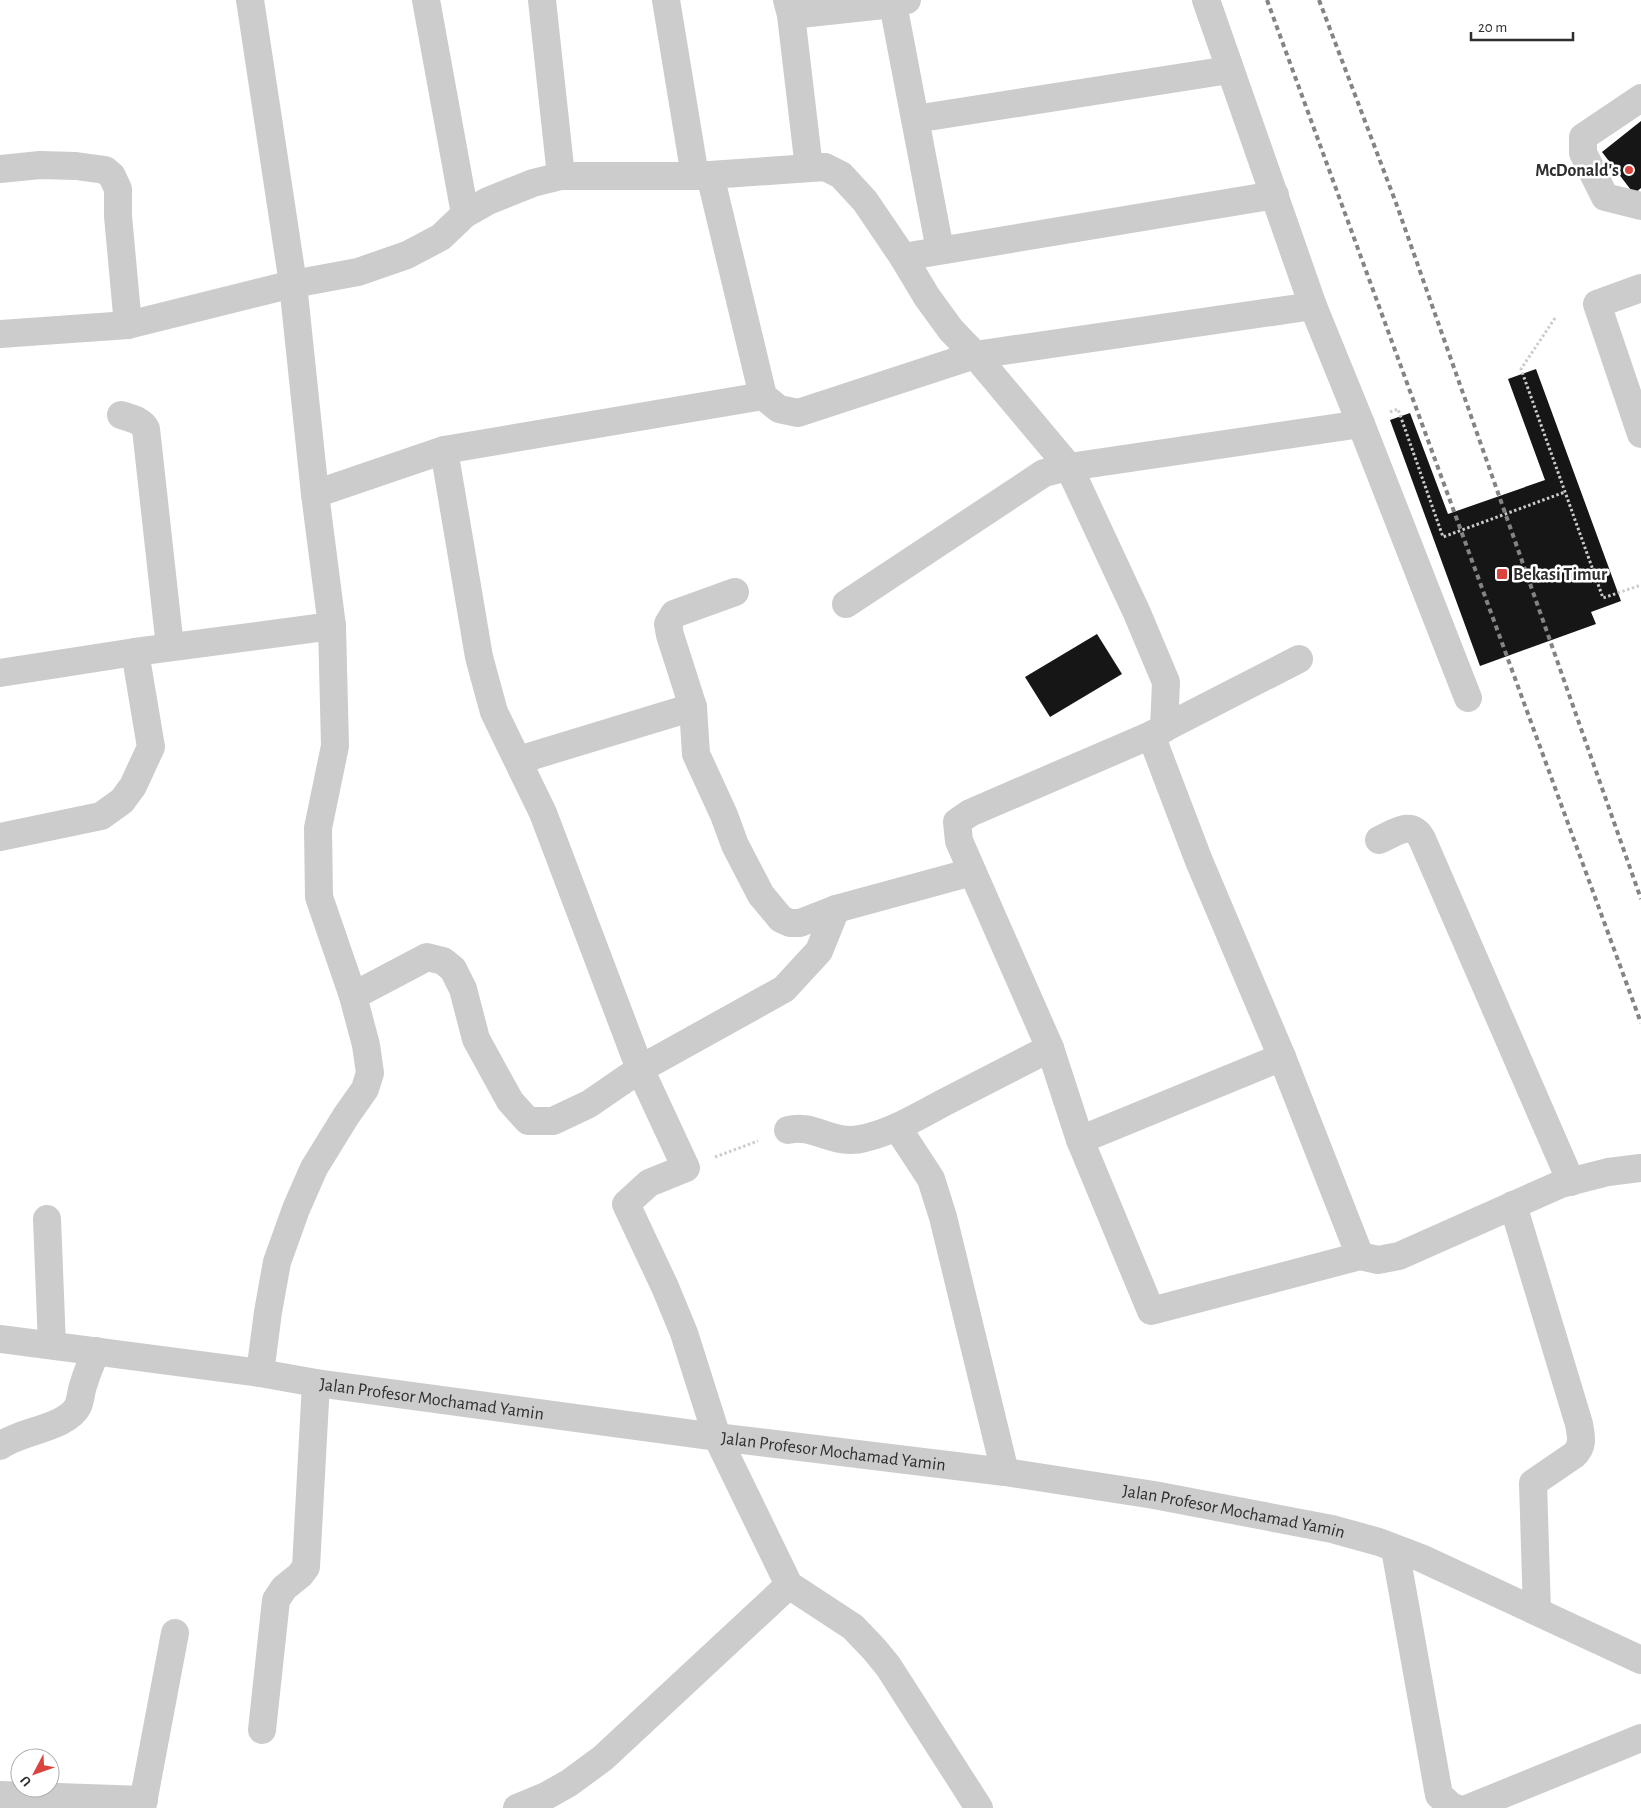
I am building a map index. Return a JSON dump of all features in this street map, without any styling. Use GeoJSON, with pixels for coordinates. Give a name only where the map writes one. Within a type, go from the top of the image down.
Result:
{"type":"FeatureCollection","features":[{"type":"Feature","properties":{"kind":"street"},"geometry":{"type":"LineString","coordinates":[[250,0],[293,284],[315,494],[332,626],[335,746],[318,828],[319,897],[353,996],[366,1045],[370,1073],[365,1089],[314,1168],[296,1209],[277,1262],[260,1373]]}},
{"type":"Feature","properties":{"kind":"street"},"geometry":{"type":"LineString","coordinates":[[426,0],[465,214]]}},
{"type":"Feature","properties":{"kind":"street"},"geometry":{"type":"LineString","coordinates":[[542,0],[561,176]]}},
{"type":"Feature","properties":{"kind":"street"},"geometry":{"type":"LineString","coordinates":[[666,0],[702,175],[763,396],[779,409],[798,413],[975,355],[1313,306]]}},
{"type":"Feature","properties":{"kind":"street"},"geometry":{"type":"LineString","coordinates":[[1206,0],[1313,306],[1362,424],[1468,698]]}},
{"type":"Feature","properties":{"kind":"street"},"geometry":{"type":"LineString","coordinates":[[809,168],[789,7],[900,2],[915,119],[940,250]]}},
{"type":"Feature","properties":{"kind":"street"},"geometry":{"type":"LineString","coordinates":[[915,119],[1229,70]]}},
{"type":"Feature","properties":{"kind":"street"},"geometry":{"type":"LineString","coordinates":[[1641,98],[1583,137],[1583,153],[1605,197],[1641,206]]}},
{"type":"Feature","properties":{"kind":"street"},"geometry":{"type":"LineString","coordinates":[[0,169],[40,165],[76,166],[105,170],[112,176],[118,190],[118,216],[128,325]]}},
{"type":"Feature","properties":{"kind":"street"},"geometry":{"type":"LineString","coordinates":[[0,334],[128,325],[293,284],[358,272],[408,255],[441,237],[465,214],[497,197],[533,183],[561,176],[702,175],[825,167],[841,175],[865,201],[903,257],[931,304],[951,330],[975,355],[1069,467],[1137,613],[1166,682],[1158,732],[1199,861],[1282,1057],[1360,1256]]}},
{"type":"Feature","properties":{"kind":"street"},"geometry":{"type":"LineString","coordinates":[[903,257],[1275,195]]}},
{"type":"Feature","properties":{"kind":"street"},"geometry":{"type":"LineString","coordinates":[[1641,288],[1597,304],[1641,434]]}},
{"type":"Feature","properties":{"kind":"street"},"geometry":{"type":"LineString","coordinates":[[315,494],[444,450],[763,396]]}},
{"type":"Feature","properties":{"kind":"street"},"geometry":{"type":"LineString","coordinates":[[121,415],[144,424],[146,429],[170,647]]}},
{"type":"Feature","properties":{"kind":"street"},"geometry":{"type":"LineString","coordinates":[[846,604],[1044,473],[1069,467],[1362,424]]}},
{"type":"Feature","properties":{"kind":"street"},"geometry":{"type":"LineString","coordinates":[[444,450],[479,657],[494,712],[519,760],[543,813],[640,1069],[686,1168],[650,1183],[626,1204],[665,1287],[684,1333],[716,1437],[789,1585],[853,1627],[874,1649],[888,1666],[979,1808]]}},
{"type":"Feature","properties":{"kind":"street"},"geometry":{"type":"LineString","coordinates":[[735,592],[674,614],[668,624],[693,707],[696,754],[724,815],[734,845],[761,895],[781,919],[790,923],[800,923],[836,909],[972,872]]}},
{"type":"Feature","properties":{"kind":"street"},"geometry":{"type":"LineString","coordinates":[[0,673],[170,647],[332,626]]}},
{"type":"Feature","properties":{"kind":"street"},"geometry":{"type":"LineString","coordinates":[[0,837],[101,816],[122,801],[133,786],[151,747],[135,652]]}},
{"type":"Feature","properties":{"kind":"street"},"geometry":{"type":"LineString","coordinates":[[1299,659],[1158,732],[970,812],[957,822],[959,841],[1050,1048],[1080,1140],[1151,1311],[1360,1256],[1378,1260],[1400,1256],[1561,1184],[1608,1172],[1641,1168]]}},
{"type":"Feature","properties":{"kind":"street"},"geometry":{"type":"LineString","coordinates":[[519,760],[693,707]]}},
{"type":"Feature","properties":{"kind":"street"},"geometry":{"type":"LineString","coordinates":[[1379,840],[1402,829],[1412,828],[1416,830],[1422,839],[1571,1182]]}},
{"type":"Feature","properties":{"kind":"street"},"geometry":{"type":"LineString","coordinates":[[353,996],[427,957],[443,961],[453,968],[463,989],[476,1039],[510,1101],[528,1121],[553,1121],[589,1104],[640,1069],[784,989],[819,952],[836,909]]}},
{"type":"Feature","properties":{"kind":"street"},"geometry":{"type":"LineString","coordinates":[[788,1130],[795,1128],[806,1129],[849,1141],[865,1138],[897,1127],[1050,1048]]}},
{"type":"Feature","properties":{"kind":"street"},"geometry":{"type":"LineString","coordinates":[[1080,1140],[1282,1057]]}},
{"type":"Feature","properties":{"kind":"street"},"geometry":{"type":"LineString","coordinates":[[897,1127],[931,1179],[940,1207],[1006,1472]]}},
{"type":"Feature","properties":{"kind":"street"},"geometry":{"type":"LineString","coordinates":[[1512,1205],[1579,1424],[1582,1443],[1574,1455],[1533,1483],[1538,1611]]}},
{"type":"Feature","properties":{"kind":"street"},"geometry":{"type":"LineString","coordinates":[[47,1219],[52,1345]]}},
{"type":"Feature","properties":{"kind":"street","name":"Jalan Profesor Mochamad Yamin"},"geometry":{"type":"LineString","coordinates":[[0,1339],[260,1373],[316,1383],[716,1437],[1006,1472],[1154,1495],[1332,1529],[1379,1542],[1421,1558],[1641,1660]]}},
{"type":"Feature","properties":{"kind":"street"},"geometry":{"type":"LineString","coordinates":[[0,1446],[13,1438],[60,1421],[72,1414],[78,1405],[83,1385],[96,1351]]}},
{"type":"Feature","properties":{"kind":"street"},"geometry":{"type":"LineString","coordinates":[[262,1730],[276,1600],[284,1588],[300,1575],[306,1567],[316,1383]]}},
{"type":"Feature","properties":{"kind":"street"},"geometry":{"type":"LineString","coordinates":[[1396,1549],[1439,1795],[1453,1808],[1456,1808]]}},
{"type":"Feature","properties":{"kind":"street"},"geometry":{"type":"LineString","coordinates":[[517,1808],[562,1787],[603,1758],[789,1585]]}},
{"type":"Feature","properties":{"kind":"street"},"geometry":{"type":"LineString","coordinates":[[0,1794],[143,1804],[175,1633]]}},
{"type":"Feature","properties":{"kind":"street"},"geometry":{"type":"LineString","coordinates":[[1469,1808],[1641,1738]]}},
{"type":"Feature","properties":{"kind":"path"},"geometry":{"type":"LineString","coordinates":[[1555,318],[1521,369],[1603,598],[1641,585]]}},
{"type":"Feature","properties":{"kind":"path"},"geometry":{"type":"LineString","coordinates":[[1398,408],[1444,537],[1565,492]]}},
{"type":"Feature","properties":{"kind":"path"},"geometry":{"type":"LineString","coordinates":[[686,1168],[788,1130]]}},
{"type":"Feature","properties":{"kind":"building","name":"McDonald's"},"geometry":{"type":"Polygon","coordinates":[[[1641,121],[1641,188],[1634,194],[1602,152],[1641,121]]]}},
{"type":"Feature","properties":{"kind":"building"},"geometry":{"type":"Polygon","coordinates":[[[1536,369],[1621,601],[1591,612],[1596,624],[1480,666],[1390,420],[1410,413],[1448,514],[1545,480],[1508,379],[1536,369]]]}},
{"type":"Feature","properties":{"kind":"building"},"geometry":{"type":"Polygon","coordinates":[[[1097,634],[1122,674],[1050,717],[1025,677],[1097,634]]]}},
{"type":"Feature","properties":{"kind":"railway"},"geometry":{"type":"LineString","coordinates":[[1267,0],[1641,1023]]}},
{"type":"Feature","properties":{"kind":"railway"},"geometry":{"type":"LineString","coordinates":[[1319,0],[1396,203],[1641,899]]}},
{"type":"Feature","properties":{"kind":"place","name":"McDonald's"},"geometry":{"type":"Point","coordinates":[1629,170]}},
{"type":"Feature","properties":{"kind":"place","name":"Bekasi Timur"},"geometry":{"type":"Point","coordinates":[1502,574]}}]}
